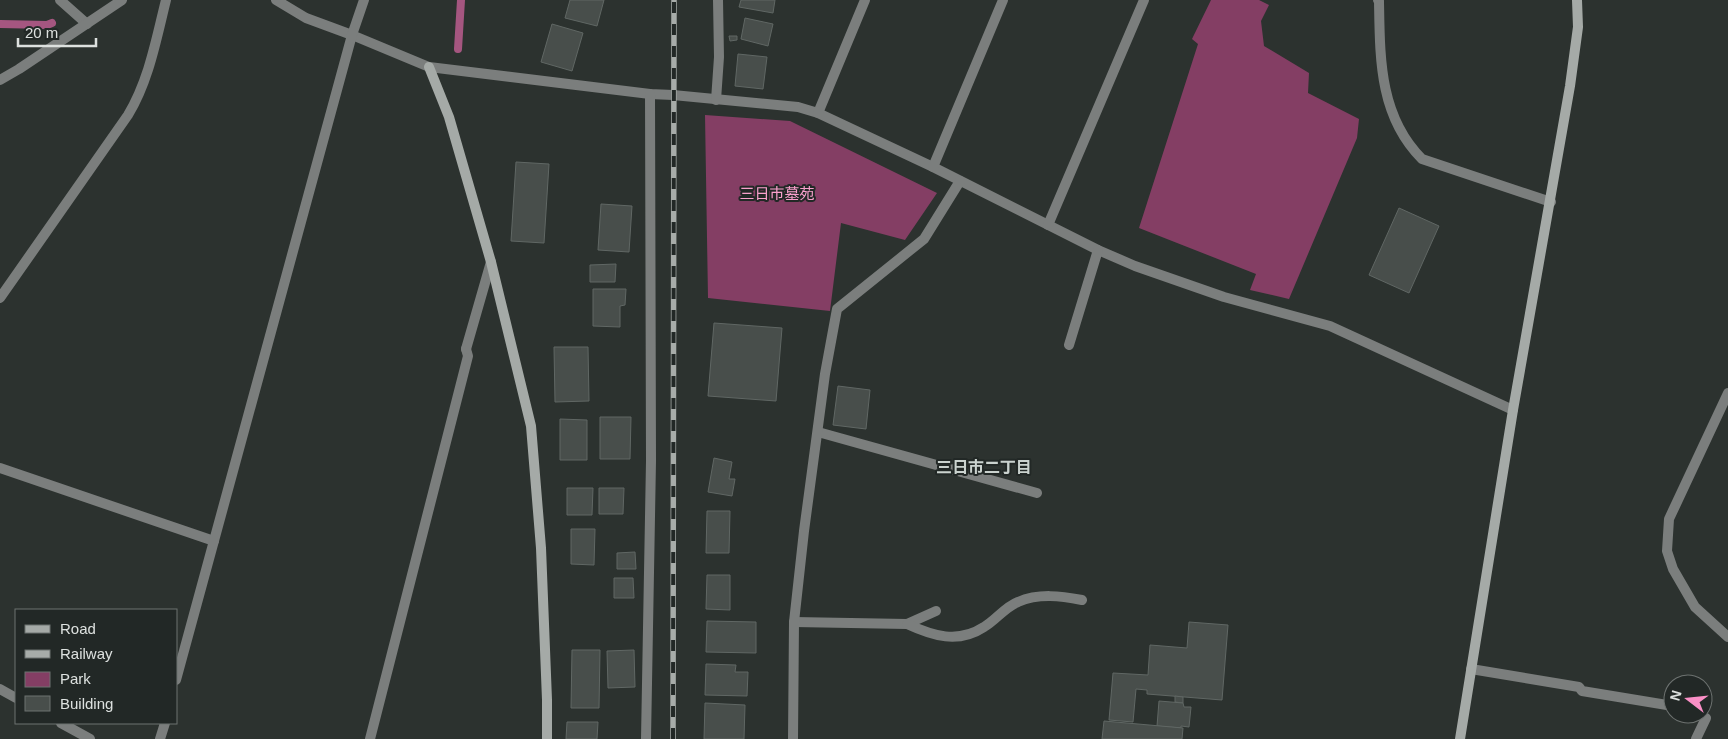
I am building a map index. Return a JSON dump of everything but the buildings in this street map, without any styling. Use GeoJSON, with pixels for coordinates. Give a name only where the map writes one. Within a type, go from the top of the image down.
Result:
{"type":"FeatureCollection","features":[{"type":"Feature","properties":{"kind":"street"},"geometry":{"type":"LineString","coordinates":[[60,0],[87,24]]}},
{"type":"Feature","properties":{"kind":"street"},"geometry":{"type":"LineString","coordinates":[[0,80],[122,0]]}},
{"type":"Feature","properties":{"kind":"street"},"geometry":{"type":"LineString","coordinates":[[0,298],[138,99],[146,80],[166,0]]}},
{"type":"Feature","properties":{"kind":"street"},"geometry":{"type":"LineString","coordinates":[[276,0],[306,18],[429,67],[650,94],[798,107],[818,113],[933,167],[1098,250],[1136,266],[1224,297],[1330,326],[1514,410]]}},
{"type":"Feature","properties":{"kind":"street"},"geometry":{"type":"LineString","coordinates":[[178,673],[352,35],[364,0]]}},
{"type":"Feature","properties":{"kind":"street"},"geometry":{"type":"LineString","coordinates":[[716,100],[719,56],[718,0]]}},
{"type":"Feature","properties":{"kind":"street"},"geometry":{"type":"LineString","coordinates":[[818,113],[866,0]]}},
{"type":"Feature","properties":{"kind":"street"},"geometry":{"type":"LineString","coordinates":[[933,167],[1003,0]]}},
{"type":"Feature","properties":{"kind":"street"},"geometry":{"type":"LineString","coordinates":[[1048,225],[1144,0]]}},
{"type":"Feature","properties":{"kind":"street"},"geometry":{"type":"LineString","coordinates":[[1378,0],[1380,49],[1386,92],[1394,121],[1414,152],[1422,159],[1551,202]]}},
{"type":"Feature","properties":{"kind":"street"},"geometry":{"type":"LineString","coordinates":[[1460,739],[1514,410],[1551,202],[1578,27],[1577,0]]}},
{"type":"Feature","properties":{"kind":"street"},"geometry":{"type":"LineString","coordinates":[[429,67],[449,117],[491,262],[531,426],[541,548],[547,691],[547,739]]}},
{"type":"Feature","properties":{"kind":"street"},"geometry":{"type":"LineString","coordinates":[[646,739],[651,461],[650,94]]}},
{"type":"Feature","properties":{"kind":"street"},"geometry":{"type":"LineString","coordinates":[[793,739],[794,622],[825,374],[837,309],[924,239],[960,181]]}},
{"type":"Feature","properties":{"kind":"street"},"geometry":{"type":"LineString","coordinates":[[1069,345],[1098,250]]}},
{"type":"Feature","properties":{"kind":"street"},"geometry":{"type":"LineString","coordinates":[[370,739],[468,356],[466,349],[491,262]]}},
{"type":"Feature","properties":{"kind":"street"},"geometry":{"type":"LineString","coordinates":[[1728,393],[1669,520],[1667,551],[1673,569],[1695,607],[1728,636]]}},
{"type":"Feature","properties":{"kind":"street"},"geometry":{"type":"LineString","coordinates":[[818,432],[1037,493]]}},
{"type":"Feature","properties":{"kind":"street"},"geometry":{"type":"LineString","coordinates":[[0,468],[214,541]]}},
{"type":"Feature","properties":{"kind":"street"},"geometry":{"type":"LineString","coordinates":[[794,622],[907,624],[926,633],[942,637],[966,635],[983,628],[1016,602],[1036,596],[1063,596],[1082,600]]}},
{"type":"Feature","properties":{"kind":"street"},"geometry":{"type":"LineString","coordinates":[[907,624],[936,611]]}},
{"type":"Feature","properties":{"kind":"street"},"geometry":{"type":"LineString","coordinates":[[1471,669],[1578,687],[1582,690],[1663,704]]}},
{"type":"Feature","properties":{"kind":"street"},"geometry":{"type":"LineString","coordinates":[[0,689],[15,697]]}},
{"type":"Feature","properties":{"kind":"street"},"geometry":{"type":"LineString","coordinates":[[62,724],[90,739]]}},
{"type":"Feature","properties":{"kind":"street"},"geometry":{"type":"LineString","coordinates":[[160,739],[165,724]]}},
{"type":"Feature","properties":{"kind":"street"},"geometry":{"type":"LineString","coordinates":[[1696,739],[1703,724]]}},
{"type":"Feature","properties":{"kind":"green space"},"geometry":{"type":"Polygon","coordinates":[[[1211,0],[1259,0],[1269,5],[1261,21],[1264,46],[1309,73],[1308,93],[1359,119],[1357,138],[1289,299],[1250,290],[1256,274],[1139,228],[1198,44],[1192,39],[1211,0]]]}},
{"type":"Feature","properties":{"kind":"green space","name":"三日市墓苑"},"geometry":{"type":"Polygon","coordinates":[[[705,115],[790,121],[937,193],[905,240],[841,223],[830,311],[708,298],[705,115]]]}},
{"type":"Feature","properties":{"kind":"waterway"},"geometry":{"type":"LineString","coordinates":[[458,49],[461,0]]}},
{"type":"Feature","properties":{"kind":"waterway"},"geometry":{"type":"LineString","coordinates":[[0,24],[47,25],[52,23]]}},
{"type":"Feature","properties":{"kind":"railway"},"geometry":{"type":"LineString","coordinates":[[673,739],[674,0]]}},
{"type":"Feature","properties":{"kind":"district","name":"三日市二丁目"},"geometry":{"type":"Point","coordinates":[984,467]}}]}
